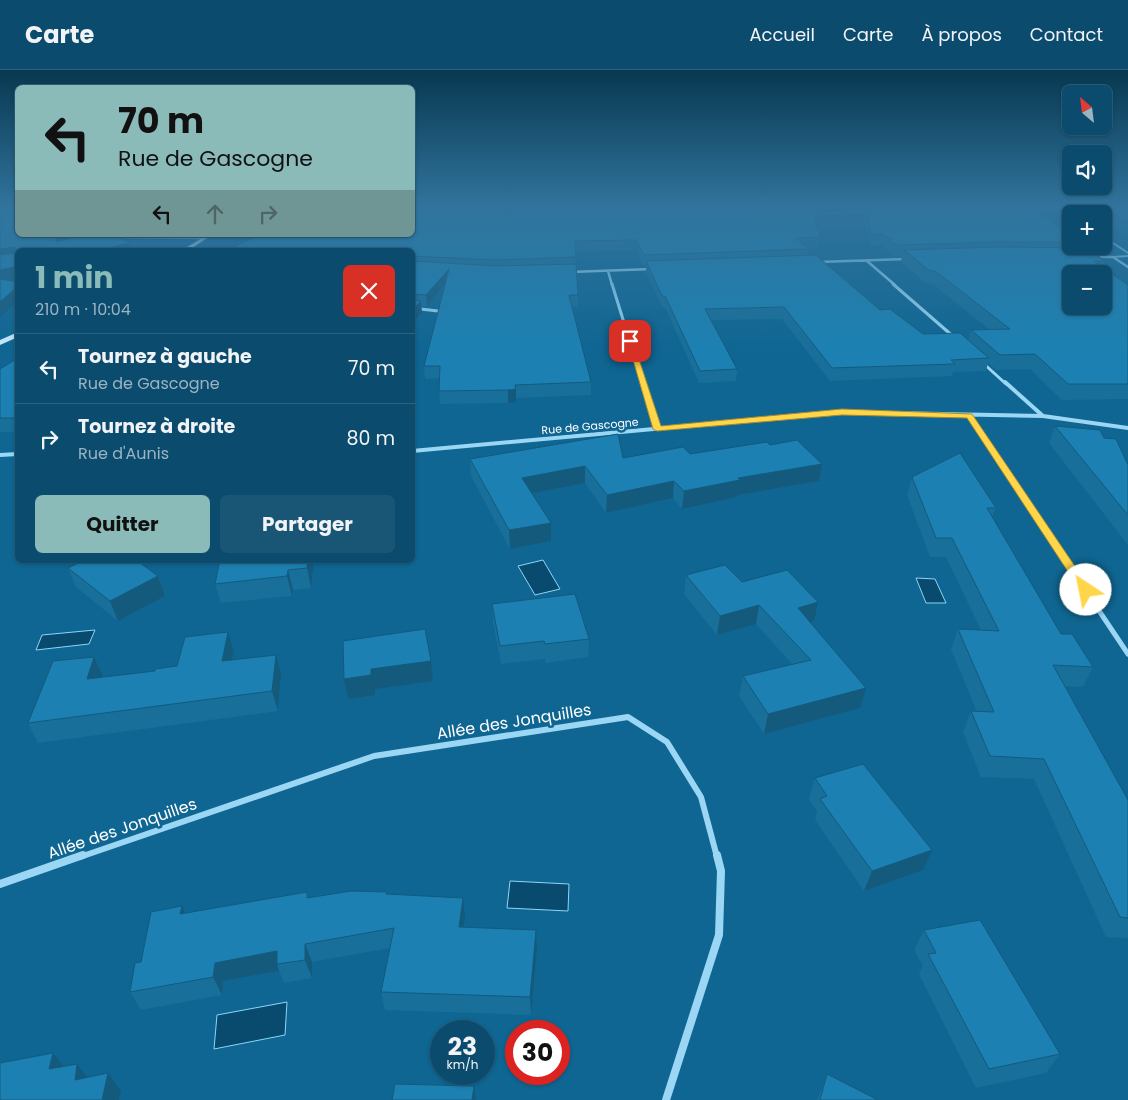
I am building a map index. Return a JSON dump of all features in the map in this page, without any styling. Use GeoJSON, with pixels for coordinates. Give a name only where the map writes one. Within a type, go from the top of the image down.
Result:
{"type":"FeatureCollection","features":[{"type":"Feature","properties":{"kind":"main road"},"geometry":{"type":"LineString","coordinates":[[0,343],[15,336]]}},
{"type":"Feature","properties":{"kind":"street"},"geometry":{"type":"LineString","coordinates":[[1083,257],[1113,257],[1128,267]]}},
{"type":"Feature","properties":{"kind":"street"},"geometry":{"type":"LineString","coordinates":[[817,262],[916,259]]}},
{"type":"Feature","properties":{"kind":"street"},"geometry":{"type":"LineString","coordinates":[[867,260],[962,345]]}},
{"type":"Feature","properties":{"kind":"street"},"geometry":{"type":"LineString","coordinates":[[561,272],[658,269]]}},
{"type":"Feature","properties":{"kind":"street"},"geometry":{"type":"LineString","coordinates":[[608,271],[657,429]]}},
{"type":"Feature","properties":{"kind":"street"},"geometry":{"type":"LineString","coordinates":[[415,308],[438,311]]}},
{"type":"Feature","properties":{"kind":"street"},"geometry":{"type":"LineString","coordinates":[[977,358],[1043,416]]}},
{"type":"Feature","properties":{"kind":"street","name":"Rue de Gascogne"},"geometry":{"type":"LineString","coordinates":[[415,451],[842,412],[1043,416],[1128,428]]}},
{"type":"Feature","properties":{"kind":"street"},"geometry":{"type":"LineString","coordinates":[[969,416],[1128,654]]}},
{"type":"Feature","properties":{"kind":"street"},"geometry":{"type":"LineString","coordinates":[[0,455],[15,454]]}},
{"type":"Feature","properties":{"kind":"street","name":"Allée des Jonquilles"},"geometry":{"type":"LineString","coordinates":[[0,884],[374,756],[628,717],[667,742],[701,797],[721,871],[719,935],[666,1100]]}},
{"type":"Feature","properties":{"kind":"lane"},"geometry":{"type":"LineString","coordinates":[[1113,257],[1128,255]]}},
{"type":"Feature","properties":{"kind":"water"},"geometry":{"type":"Polygon","coordinates":[[[543,560],[560,589],[535,595],[518,566],[543,560]]]}},
{"type":"Feature","properties":{"kind":"water"},"geometry":{"type":"Polygon","coordinates":[[[916,578],[935,579],[946,603],[926,603],[916,578]]]}},
{"type":"Feature","properties":{"kind":"water"},"geometry":{"type":"Polygon","coordinates":[[[95,630],[89,644],[36,650],[42,635],[95,630]]]}},
{"type":"Feature","properties":{"kind":"water"},"geometry":{"type":"Polygon","coordinates":[[[510,881],[569,884],[568,911],[507,908],[510,881]]]}},
{"type":"Feature","properties":{"kind":"water"},"geometry":{"type":"Polygon","coordinates":[[[287,1002],[285,1035],[214,1049],[217,1015],[287,1002]]]}},
{"type":"Feature","properties":{"kind":"building"},"geometry":{"type":"Polygon","coordinates":[[[15,254],[15,267],[0,270],[0,255],[15,254]]]}},
{"type":"Feature","properties":{"kind":"building"},"geometry":{"type":"Polygon","coordinates":[[[415,254],[576,254],[576,257],[496,260],[415,256],[415,254]]]}},
{"type":"Feature","properties":{"kind":"building"},"geometry":{"type":"Polygon","coordinates":[[[909,254],[1097,255],[1105,261],[1094,261],[1100,265],[1062,265],[1062,315],[1112,315],[1112,274],[1128,285],[1128,384],[1068,384],[1035,354],[1000,355],[971,330],[1010,329],[935,271],[930,271],[909,254]]]}},
{"type":"Feature","properties":{"kind":"building"},"geometry":{"type":"Polygon","coordinates":[[[816,255],[880,310],[890,309],[923,334],[960,333],[989,358],[951,360],[955,364],[832,368],[784,307],[705,309],[737,369],[700,371],[665,296],[662,296],[646,261],[816,255]]]}},
{"type":"Feature","properties":{"kind":"building"},"geometry":{"type":"Polygon","coordinates":[[[415,261],[495,266],[576,264],[578,295],[569,295],[591,382],[515,385],[516,389],[508,390],[439,391],[440,366],[424,366],[449,269],[426,295],[415,294],[415,261]]]}},
{"type":"Feature","properties":{"kind":"building"},"geometry":{"type":"Polygon","coordinates":[[[0,279],[15,282],[15,289],[0,302],[0,279]]]}},
{"type":"Feature","properties":{"kind":"building"},"geometry":{"type":"Polygon","coordinates":[[[415,300],[421,301],[415,307],[415,300]]]}},
{"type":"Feature","properties":{"kind":"building"},"geometry":{"type":"Polygon","coordinates":[[[15,360],[15,418],[0,418],[0,369],[15,360]]]}},
{"type":"Feature","properties":{"kind":"building"},"geometry":{"type":"Polygon","coordinates":[[[1055,426],[1100,430],[1104,438],[1116,439],[1128,465],[1128,515],[1055,426]]]}},
{"type":"Feature","properties":{"kind":"building"},"geometry":{"type":"Polygon","coordinates":[[[618,434],[623,458],[683,447],[690,454],[767,442],[770,445],[797,440],[822,464],[738,478],[740,480],[684,491],[674,481],[607,495],[585,466],[522,478],[551,523],[509,530],[470,459],[618,434]]]}},
{"type":"Feature","properties":{"kind":"building"},"geometry":{"type":"Polygon","coordinates":[[[960,453],[996,508],[987,508],[1061,634],[1072,634],[1093,667],[1053,665],[1128,800],[1128,918],[1120,917],[1044,759],[990,756],[971,711],[994,712],[958,629],[999,631],[952,538],[936,538],[912,477],[960,453]]]}},
{"type":"Feature","properties":{"kind":"building"},"geometry":{"type":"Polygon","coordinates":[[[79,563],[140,563],[158,576],[110,601],[68,568],[79,563]]]}},
{"type":"Feature","properties":{"kind":"building"},"geometry":{"type":"Polygon","coordinates":[[[219,563],[308,563],[307,568],[288,570],[287,576],[215,584],[219,563]]]}},
{"type":"Feature","properties":{"kind":"building"},"geometry":{"type":"Polygon","coordinates":[[[725,565],[742,582],[787,570],[818,602],[798,608],[866,688],[768,714],[743,676],[811,660],[759,605],[720,616],[686,575],[725,565]]]}},
{"type":"Feature","properties":{"kind":"building"},"geometry":{"type":"Polygon","coordinates":[[[575,594],[589,639],[545,644],[544,641],[500,646],[492,604],[575,594]]]}},
{"type":"Feature","properties":{"kind":"building"},"geometry":{"type":"Polygon","coordinates":[[[425,629],[431,661],[371,669],[371,675],[344,679],[343,641],[425,629]]]}},
{"type":"Feature","properties":{"kind":"building"},"geometry":{"type":"Polygon","coordinates":[[[228,632],[222,661],[276,655],[272,691],[28,723],[53,661],[94,657],[87,679],[155,671],[155,669],[177,666],[185,637],[228,632]]]}},
{"type":"Feature","properties":{"kind":"building"},"geometry":{"type":"Polygon","coordinates":[[[863,764],[932,850],[872,871],[820,799],[827,796],[815,778],[863,764]]]}},
{"type":"Feature","properties":{"kind":"building"},"geometry":{"type":"Polygon","coordinates":[[[351,891],[463,898],[459,927],[536,930],[530,997],[381,992],[394,928],[305,944],[305,960],[277,964],[277,951],[215,963],[213,977],[130,992],[135,963],[141,962],[151,912],[182,906],[180,914],[307,892],[307,898],[351,891]]]}},
{"type":"Feature","properties":{"kind":"building"},"geometry":{"type":"Polygon","coordinates":[[[980,920],[1060,1054],[989,1069],[928,954],[936,953],[924,930],[980,920]]]}},
{"type":"Feature","properties":{"kind":"building"},"geometry":{"type":"Polygon","coordinates":[[[53,1053],[49,1069],[77,1064],[75,1080],[108,1073],[102,1100],[0,1100],[0,1063],[53,1053]]]}},
{"type":"Feature","properties":{"kind":"building"},"geometry":{"type":"Polygon","coordinates":[[[827,1074],[878,1100],[820,1100],[827,1074]]]}},
{"type":"Feature","properties":{"kind":"building"},"geometry":{"type":"Polygon","coordinates":[[[395,1084],[474,1086],[472,1100],[392,1100],[395,1084]]]}},
{"type":"Feature","properties":{"kind":"route"},"geometry":{"type":"LineString","coordinates":[[630,341],[657,429],[842,412],[969,416],[1086,590]]}}]}
